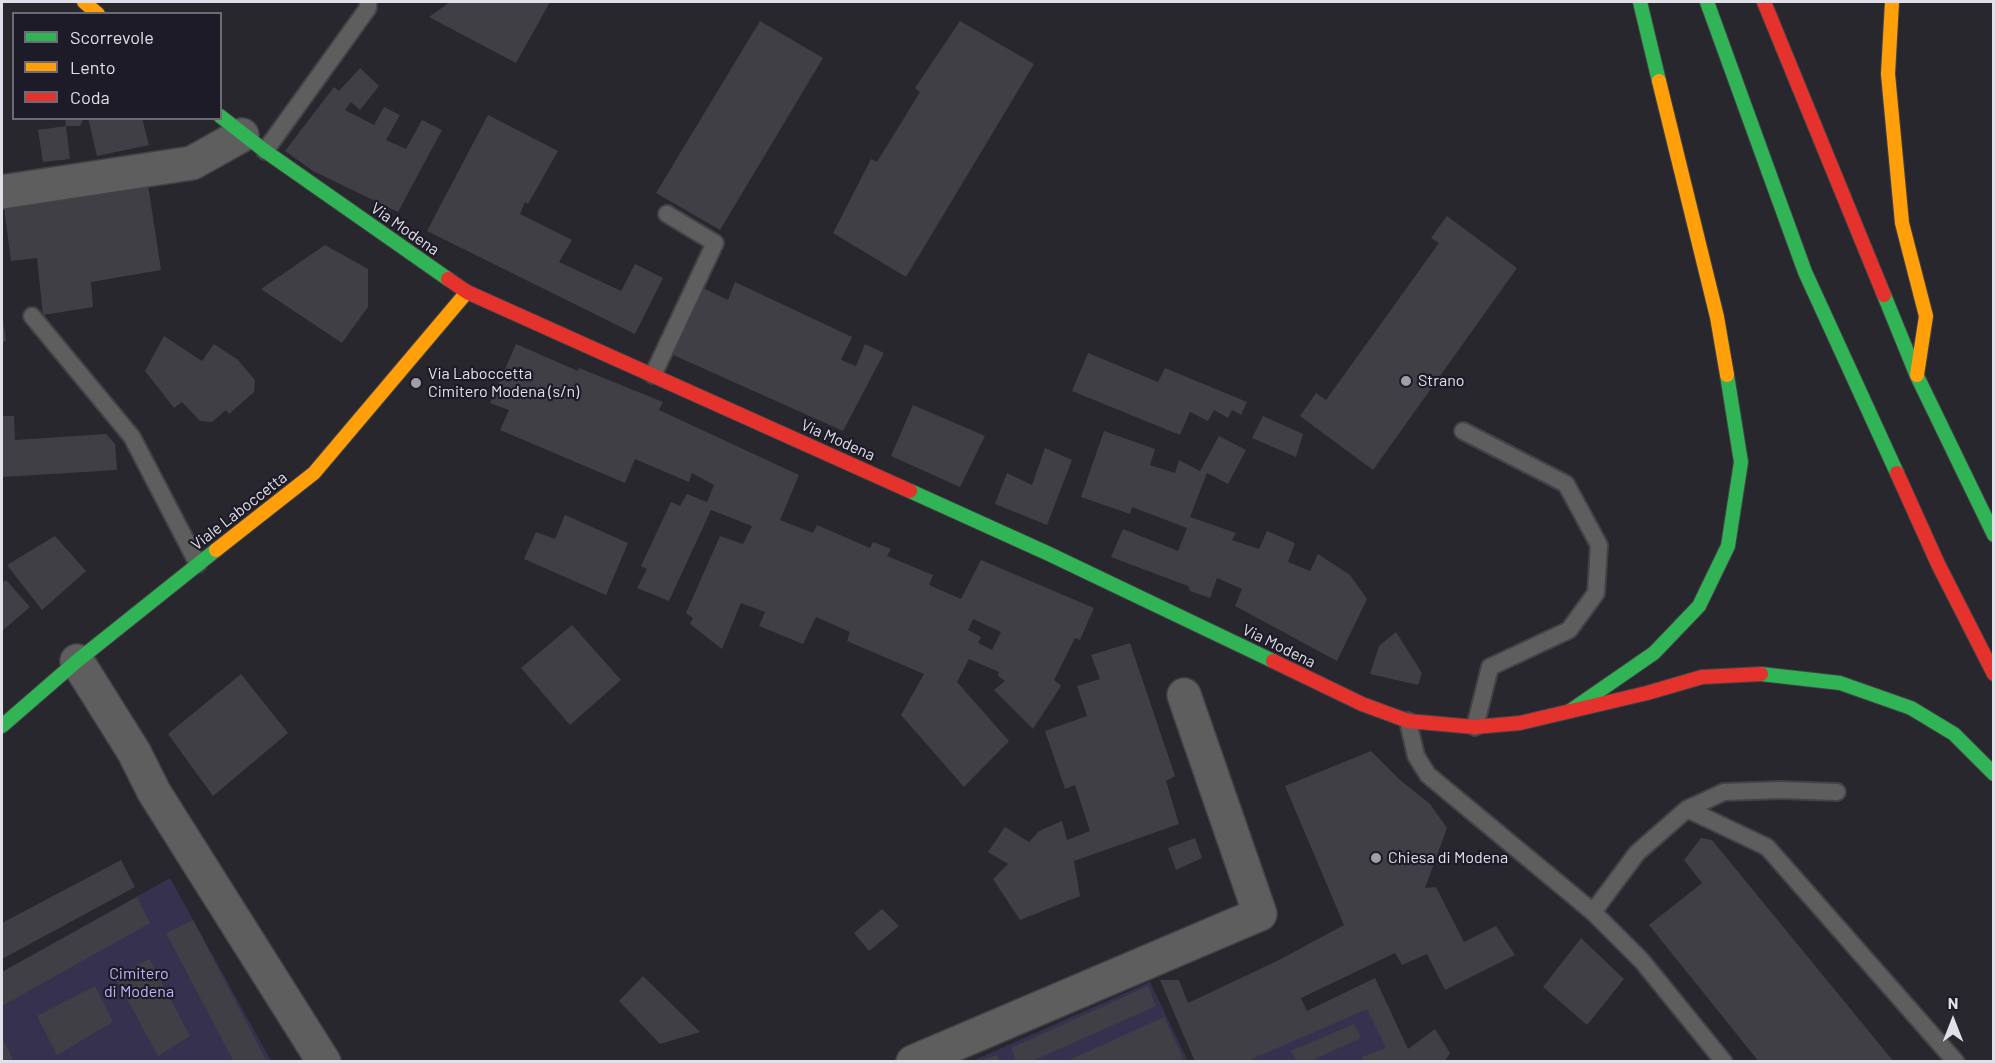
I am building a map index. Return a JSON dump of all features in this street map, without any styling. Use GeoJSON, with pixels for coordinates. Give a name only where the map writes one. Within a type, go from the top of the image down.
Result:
{"type":"FeatureCollection","features":[{"type":"Feature","properties":{"kind":"main road"},"geometry":{"type":"LineString","coordinates":[[84,2],[96,12]]}},
{"type":"Feature","properties":{"kind":"main road"},"geometry":{"type":"LineString","coordinates":[[1570,711],[1654,653],[1699,606],[1728,546],[1741,462],[1717,317],[1640,2]]}},
{"type":"Feature","properties":{"kind":"main road"},"geometry":{"type":"LineString","coordinates":[[1707,2],[1805,272],[1938,564],[1994,674]]}},
{"type":"Feature","properties":{"kind":"main road"},"geometry":{"type":"LineString","coordinates":[[1764,2],[1917,376],[1994,535]]}},
{"type":"Feature","properties":{"kind":"main road"},"geometry":{"type":"LineString","coordinates":[[1892,2],[1888,74],[1902,223],[1926,316],[1917,376]]}},
{"type":"Feature","properties":{"kind":"main road","name":"Via Modena"},"geometry":{"type":"LineString","coordinates":[[243,134],[467,292],[1047,553],[1362,704],[1408,721],[1475,727],[1520,723],[1647,693],[1702,677],[1765,674],[1840,683],[1911,708],[1954,734],[1994,774]]}},
{"type":"Feature","properties":{"kind":"main road","name":"Viale Laboccetta"},"geometry":{"type":"LineString","coordinates":[[2,726],[77,661],[314,473],[467,292]]}},
{"type":"Feature","properties":{"kind":"street"},"geometry":{"type":"LineString","coordinates":[[2,192],[192,163],[243,134]]}},
{"type":"Feature","properties":{"kind":"street"},"geometry":{"type":"LineString","coordinates":[[77,661],[134,752],[154,792],[324,1062]]}},
{"type":"Feature","properties":{"kind":"street"},"geometry":{"type":"LineString","coordinates":[[913,1062],[1260,914],[1184,695]]}},
{"type":"Feature","properties":{"kind":"lane"},"geometry":{"type":"LineString","coordinates":[[243,134],[368,8],[368,2]]}},
{"type":"Feature","properties":{"kind":"lane"},"geometry":{"type":"LineString","coordinates":[[653,375],[715,243],[667,214]]}},
{"type":"Feature","properties":{"kind":"lane"},"geometry":{"type":"LineString","coordinates":[[32,316],[132,437],[198,564]]}},
{"type":"Feature","properties":{"kind":"lane"},"geometry":{"type":"LineString","coordinates":[[1463,431],[1566,484],[1599,545],[1596,593],[1569,630],[1490,667],[1475,727]]}},
{"type":"Feature","properties":{"kind":"lane"},"geometry":{"type":"LineString","coordinates":[[1408,721],[1416,756],[1428,775],[1593,912],[1642,961],[1724,1062]]}},
{"type":"Feature","properties":{"kind":"lane"},"geometry":{"type":"LineString","coordinates":[[1593,912],[1636,853],[1687,809],[1724,792],[1780,790],[1837,792]]}},
{"type":"Feature","properties":{"kind":"lane"},"geometry":{"type":"LineString","coordinates":[[1687,809],[1767,847],[1956,1062]]}},
{"type":"Feature","properties":{"kind":"green space","name":"Cimitero di Modena"},"geometry":{"type":"Polygon","coordinates":[[[170,878],[271,1061],[2,1061],[2,972],[170,878]]]}},
{"type":"Feature","properties":{"kind":"green space"},"geometry":{"type":"Polygon","coordinates":[[[1150,982],[1188,1061],[970,1062],[1150,982]]]}},
{"type":"Feature","properties":{"kind":"green space"},"geometry":{"type":"Polygon","coordinates":[[[1358,988],[1393,1062],[1198,1062],[1358,988]]]}},
{"type":"Feature","properties":{"kind":"building"},"geometry":{"type":"Polygon","coordinates":[[[450,2],[550,2],[516,63],[429,17],[450,2]]]}},
{"type":"Feature","properties":{"kind":"building"},"geometry":{"type":"Polygon","coordinates":[[[760,21],[823,58],[720,230],[656,193],[760,21]]]}},
{"type":"Feature","properties":{"kind":"building"},"geometry":{"type":"Polygon","coordinates":[[[960,21],[1034,64],[906,277],[833,233],[871,159],[877,162],[920,92],[915,88],[960,21]]]}},
{"type":"Feature","properties":{"kind":"building"},"geometry":{"type":"Polygon","coordinates":[[[360,68],[379,86],[360,110],[351,102],[345,110],[374,125],[384,107],[400,115],[386,140],[406,149],[422,120],[442,130],[398,212],[313,171],[285,151],[334,87],[339,91],[360,68]]]}},
{"type":"Feature","properties":{"kind":"building"},"geometry":{"type":"Polygon","coordinates":[[[488,115],[558,151],[528,204],[525,202],[520,214],[572,240],[559,262],[621,291],[635,264],[663,278],[635,334],[427,231],[488,115]]]}},
{"type":"Feature","properties":{"kind":"building"},"geometry":{"type":"Polygon","coordinates":[[[65,120],[83,120],[80,126],[66,126],[65,120]]]}},
{"type":"Feature","properties":{"kind":"building"},"geometry":{"type":"Polygon","coordinates":[[[88,120],[143,120],[149,145],[97,156],[88,120]]]}},
{"type":"Feature","properties":{"kind":"building"},"geometry":{"type":"Polygon","coordinates":[[[66,126],[70,159],[43,162],[38,130],[66,126]]]}},
{"type":"Feature","properties":{"kind":"building"},"geometry":{"type":"Polygon","coordinates":[[[148,185],[161,270],[91,282],[93,307],[43,315],[37,258],[11,261],[4,207],[148,185]]]}},
{"type":"Feature","properties":{"kind":"building"},"geometry":{"type":"Polygon","coordinates":[[[1447,216],[1517,268],[1373,470],[1300,416],[1316,393],[1326,400],[1439,243],[1431,238],[1447,216]]]}},
{"type":"Feature","properties":{"kind":"building"},"geometry":{"type":"Polygon","coordinates":[[[325,245],[368,269],[368,307],[342,343],[261,289],[325,245]]]}},
{"type":"Feature","properties":{"kind":"building"},"geometry":{"type":"Polygon","coordinates":[[[735,282],[852,337],[841,360],[856,366],[865,344],[884,353],[843,431],[671,354],[703,288],[728,300],[735,282]]]}},
{"type":"Feature","properties":{"kind":"building"},"geometry":{"type":"Polygon","coordinates":[[[2,319],[6,341],[2,342],[2,319]]]}},
{"type":"Feature","properties":{"kind":"building"},"geometry":{"type":"Polygon","coordinates":[[[164,336],[202,361],[214,344],[238,360],[255,380],[254,392],[229,414],[226,410],[212,422],[200,421],[182,402],[174,408],[145,371],[164,336]]]}},
{"type":"Feature","properties":{"kind":"building"},"geometry":{"type":"Polygon","coordinates":[[[516,344],[578,371],[579,368],[663,402],[659,410],[799,475],[780,520],[813,533],[817,525],[870,548],[873,542],[891,549],[887,556],[933,575],[929,585],[961,599],[981,560],[1094,608],[1080,640],[1075,638],[1054,680],[1061,686],[1033,729],[994,690],[1005,681],[998,676],[999,672],[969,659],[957,682],[1009,741],[964,787],[901,715],[924,674],[847,641],[850,632],[816,617],[803,644],[759,626],[765,612],[741,603],[722,649],[690,624],[693,618],[686,613],[720,536],[743,544],[752,526],[711,510],[669,601],[637,588],[647,569],[641,566],[671,502],[680,506],[687,494],[707,502],[714,485],[692,473],[689,482],[635,459],[625,483],[500,430],[509,410],[490,403],[516,344]],[[973,619],[968,630],[981,637],[978,643],[992,650],[1001,632],[973,619]]]}},
{"type":"Feature","properties":{"kind":"building"},"geometry":{"type":"Polygon","coordinates":[[[1088,353],[1158,382],[1165,368],[1247,402],[1241,415],[1232,410],[1228,418],[1214,410],[1208,421],[1190,412],[1180,435],[1072,391],[1088,353]]]}},
{"type":"Feature","properties":{"kind":"building"},"geometry":{"type":"Polygon","coordinates":[[[913,405],[985,436],[960,487],[891,456],[913,405]]]}},
{"type":"Feature","properties":{"kind":"building"},"geometry":{"type":"Polygon","coordinates":[[[2,416],[14,416],[15,440],[106,434],[115,444],[117,470],[2,477],[2,416]]]}},
{"type":"Feature","properties":{"kind":"building"},"geometry":{"type":"Polygon","coordinates":[[[1263,416],[1303,434],[1296,457],[1252,438],[1263,416]]]}},
{"type":"Feature","properties":{"kind":"building"},"geometry":{"type":"Polygon","coordinates":[[[1104,431],[1155,449],[1150,465],[1175,473],[1179,460],[1200,471],[1219,436],[1246,450],[1228,484],[1207,473],[1190,517],[1236,533],[1232,540],[1259,549],[1267,531],[1295,543],[1288,562],[1310,571],[1318,554],[1350,575],[1367,599],[1337,661],[1235,606],[1242,589],[1217,578],[1210,598],[1190,591],[1188,586],[1111,557],[1123,529],[1178,551],[1187,528],[1132,507],[1130,514],[1081,497],[1104,431]]]}},
{"type":"Feature","properties":{"kind":"building"},"geometry":{"type":"Polygon","coordinates":[[[1045,448],[1072,460],[1047,525],[995,504],[1007,473],[1032,485],[1045,448]]]}},
{"type":"Feature","properties":{"kind":"building"},"geometry":{"type":"Polygon","coordinates":[[[565,515],[628,543],[606,595],[524,559],[536,532],[555,539],[565,515]]]}},
{"type":"Feature","properties":{"kind":"building"},"geometry":{"type":"Polygon","coordinates":[[[55,536],[86,571],[42,610],[7,565],[55,536]]]}},
{"type":"Feature","properties":{"kind":"building"},"geometry":{"type":"Polygon","coordinates":[[[6,580],[30,607],[2,631],[2,583],[6,580]]]}},
{"type":"Feature","properties":{"kind":"building"},"geometry":{"type":"Polygon","coordinates":[[[572,625],[621,680],[570,725],[521,668],[572,625]]]}},
{"type":"Feature","properties":{"kind":"building"},"geometry":{"type":"Polygon","coordinates":[[[1396,632],[1422,673],[1418,685],[1370,674],[1379,646],[1396,632]]]}},
{"type":"Feature","properties":{"kind":"building"},"geometry":{"type":"Polygon","coordinates":[[[1130,643],[1175,776],[1166,781],[1179,824],[1074,861],[1080,896],[1020,920],[993,879],[1008,864],[988,852],[1005,827],[1029,842],[1039,831],[1062,821],[1067,840],[1090,831],[1075,785],[1065,789],[1045,731],[1087,716],[1077,686],[1100,679],[1091,655],[1130,643]]]}},
{"type":"Feature","properties":{"kind":"building"},"geometry":{"type":"Polygon","coordinates":[[[241,674],[288,733],[213,796],[168,734],[241,674]]]}},
{"type":"Feature","properties":{"kind":"building"},"geometry":{"type":"Polygon","coordinates":[[[1371,751],[1400,780],[1430,804],[1447,828],[1425,888],[1436,887],[1464,942],[1496,926],[1515,955],[1445,990],[1427,954],[1402,965],[1395,953],[1301,998],[1307,1011],[1375,978],[1408,1049],[1435,1029],[1450,1053],[1444,1062],[1364,1062],[1362,1057],[1386,1048],[1367,1009],[1252,1059],[1253,1062],[1195,1062],[1160,980],[1179,980],[1188,1003],[1281,959],[1344,925],[1285,786],[1371,751]]]}},
{"type":"Feature","properties":{"kind":"building"},"geometry":{"type":"Polygon","coordinates":[[[1195,838],[1202,858],[1176,870],[1168,848],[1195,838]]]}},
{"type":"Feature","properties":{"kind":"building"},"geometry":{"type":"Polygon","coordinates":[[[1701,838],[1712,840],[1894,1062],[1759,1062],[1649,925],[1702,883],[1684,860],[1701,838]]]}},
{"type":"Feature","properties":{"kind":"building"},"geometry":{"type":"Polygon","coordinates":[[[121,860],[135,887],[2,959],[2,923],[121,860]]]}},
{"type":"Feature","properties":{"kind":"building"},"geometry":{"type":"Polygon","coordinates":[[[137,897],[150,923],[2,1006],[2,972],[137,897]]]}},
{"type":"Feature","properties":{"kind":"building"},"geometry":{"type":"Polygon","coordinates":[[[882,909],[899,926],[869,951],[854,933],[882,909]]]}},
{"type":"Feature","properties":{"kind":"building"},"geometry":{"type":"Polygon","coordinates":[[[193,920],[267,1062],[234,1062],[166,933],[193,920]]]}},
{"type":"Feature","properties":{"kind":"building"},"geometry":{"type":"Polygon","coordinates":[[[1581,938],[1624,979],[1587,1025],[1543,987],[1581,938]]]}},
{"type":"Feature","properties":{"kind":"building"},"geometry":{"type":"Polygon","coordinates":[[[149,959],[190,1036],[158,1056],[115,977],[149,959]]]}},
{"type":"Feature","properties":{"kind":"building"},"geometry":{"type":"Polygon","coordinates":[[[643,976],[700,1032],[660,1044],[619,1001],[643,976]]]}},
{"type":"Feature","properties":{"kind":"building"},"geometry":{"type":"Polygon","coordinates":[[[95,986],[113,1022],[57,1055],[37,1016],[95,986]]]}},
{"type":"Feature","properties":{"kind":"building"},"geometry":{"type":"Polygon","coordinates":[[[1148,986],[1156,1006],[1030,1062],[1017,1062],[1011,1048],[1148,986]]]}},
{"type":"Feature","properties":{"kind":"building"},"geometry":{"type":"Polygon","coordinates":[[[1164,1017],[1183,1058],[1176,1062],[1065,1062],[1164,1017]]]}},
{"type":"Feature","properties":{"kind":"building"},"geometry":{"type":"Polygon","coordinates":[[[1354,1024],[1361,1038],[1308,1062],[1297,1062],[1291,1051],[1354,1024]]]}},
{"type":"Feature","properties":{"kind":"building"},"geometry":{"type":"Polygon","coordinates":[[[2,1037],[14,1062],[2,1062],[2,1037]]]}},
{"type":"Feature","properties":{"kind":"building"},"geometry":{"type":"Polygon","coordinates":[[[997,1055],[1000,1062],[980,1062],[980,1061],[997,1055]]]}},
{"type":"Feature","properties":{"kind":"traffic: fast"},"geometry":{"type":"LineString","coordinates":[[1640,2],[1659,81]]}},
{"type":"Feature","properties":{"kind":"traffic: fast"},"geometry":{"type":"LineString","coordinates":[[1707,2],[1805,272],[1897,473]]}},
{"type":"Feature","properties":{"kind":"traffic: fast"},"geometry":{"type":"LineString","coordinates":[[222,118],[265,151],[448,279]]}},
{"type":"Feature","properties":{"kind":"traffic: fast"},"geometry":{"type":"LineString","coordinates":[[1884,295],[1917,376],[1994,535]]}},
{"type":"Feature","properties":{"kind":"traffic: fast"},"geometry":{"type":"LineString","coordinates":[[1570,711],[1654,653],[1699,606],[1728,546],[1741,462],[1727,375]]}},
{"type":"Feature","properties":{"kind":"traffic: fast"},"geometry":{"type":"LineString","coordinates":[[910,491],[1047,553],[1273,661]]}},
{"type":"Feature","properties":{"kind":"traffic: fast"},"geometry":{"type":"LineString","coordinates":[[2,726],[77,661],[216,550]]}},
{"type":"Feature","properties":{"kind":"traffic: fast"},"geometry":{"type":"LineString","coordinates":[[1761,674],[1840,683],[1911,708],[1954,734],[1994,774]]}},
{"type":"Feature","properties":{"kind":"traffic: slow"},"geometry":{"type":"LineString","coordinates":[[84,2],[96,12]]}},
{"type":"Feature","properties":{"kind":"traffic: slow"},"geometry":{"type":"LineString","coordinates":[[1892,2],[1888,74],[1902,223],[1926,316],[1917,375]]}},
{"type":"Feature","properties":{"kind":"traffic: slow"},"geometry":{"type":"LineString","coordinates":[[1659,81],[1717,317],[1727,375]]}},
{"type":"Feature","properties":{"kind":"traffic: slow"},"geometry":{"type":"LineString","coordinates":[[216,550],[314,473],[467,292]]}},
{"type":"Feature","properties":{"kind":"traffic: jam"},"geometry":{"type":"LineString","coordinates":[[1764,2],[1884,295]]}},
{"type":"Feature","properties":{"kind":"traffic: jam"},"geometry":{"type":"LineString","coordinates":[[448,279],[467,292],[910,491]]}},
{"type":"Feature","properties":{"kind":"traffic: jam"},"geometry":{"type":"LineString","coordinates":[[1897,473],[1938,564],[1994,674]]}},
{"type":"Feature","properties":{"kind":"traffic: jam"},"geometry":{"type":"LineString","coordinates":[[1273,661],[1362,704],[1408,721],[1475,727]]}},
{"type":"Feature","properties":{"kind":"traffic: jam"},"geometry":{"type":"LineString","coordinates":[[1475,727],[1520,723],[1647,693],[1702,677],[1761,674]]}},
{"type":"Feature","properties":{"kind":"place","name":"Strano"},"geometry":{"type":"Point","coordinates":[1406,381]}},
{"type":"Feature","properties":{"kind":"place","name":"Via Laboccetta Cimitero Modena (s/n)"},"geometry":{"type":"Point","coordinates":[416,383]}},
{"type":"Feature","properties":{"kind":"place","name":"Chiesa di Modena"},"geometry":{"type":"Point","coordinates":[1376,858]}}]}
